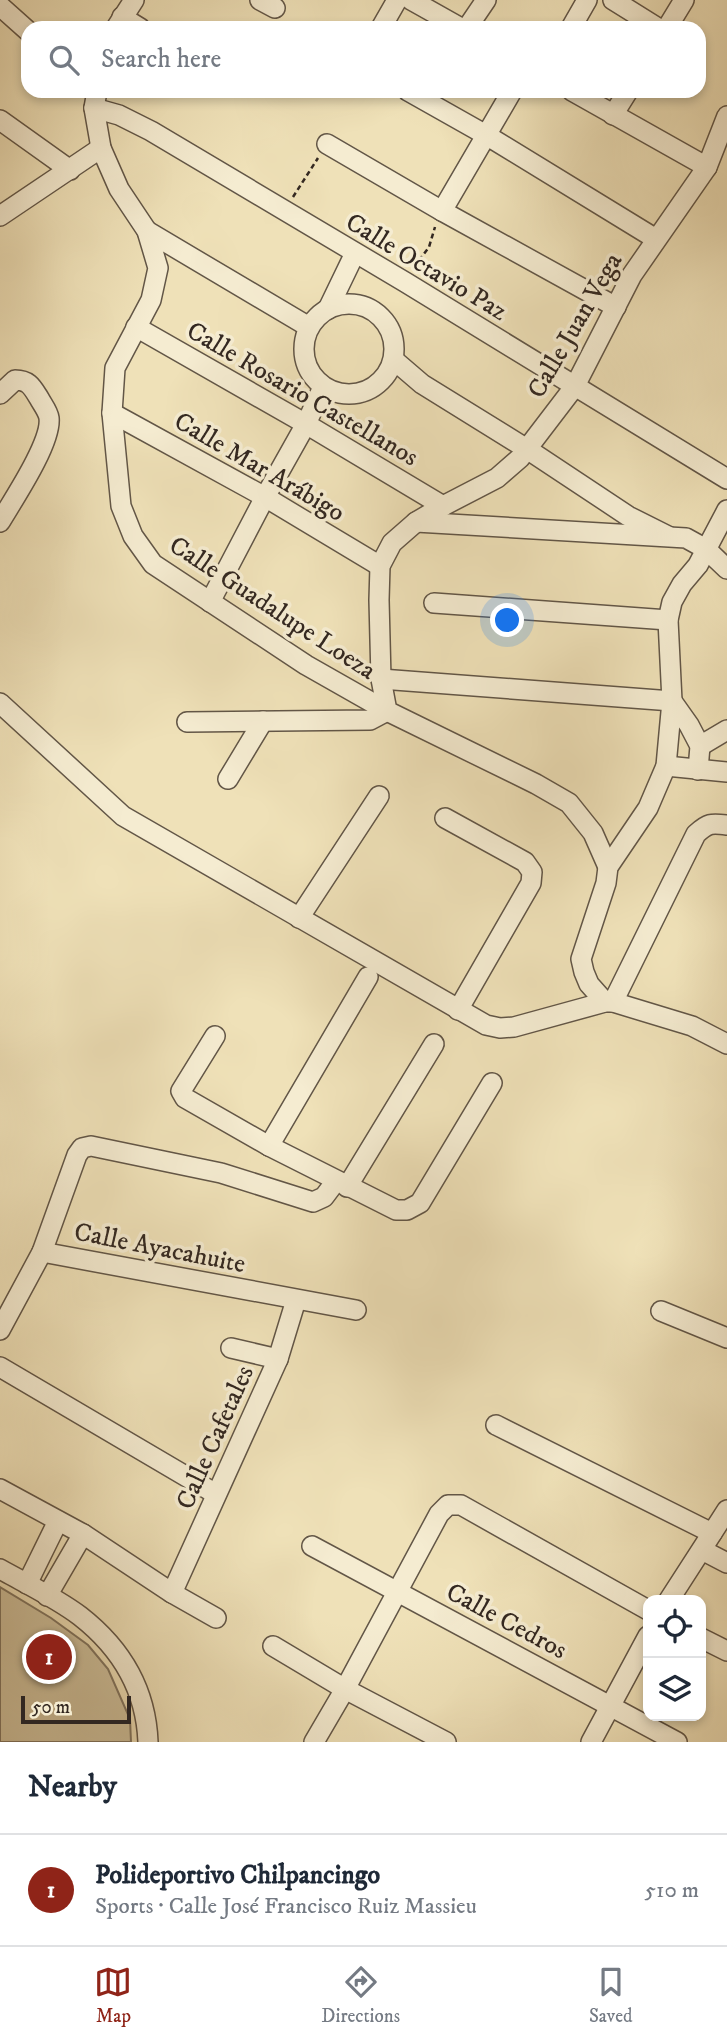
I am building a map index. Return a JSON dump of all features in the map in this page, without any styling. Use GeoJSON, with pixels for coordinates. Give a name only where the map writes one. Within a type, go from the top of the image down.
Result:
{"type":"FeatureCollection","features":[{"type":"Feature","properties":{"kind":"street"},"geometry":{"type":"LineString","coordinates":[[120,21],[134,0]]}},
{"type":"Feature","properties":{"kind":"street"},"geometry":{"type":"LineString","coordinates":[[385,21],[397,0]]}},
{"type":"Feature","properties":{"kind":"street"},"geometry":{"type":"LineString","coordinates":[[411,0],[448,21]]}},
{"type":"Feature","properties":{"kind":"street"},"geometry":{"type":"LineString","coordinates":[[472,21],[486,0]]}},
{"type":"Feature","properties":{"kind":"street"},"geometry":{"type":"LineString","coordinates":[[575,21],[587,0]]}},
{"type":"Feature","properties":{"kind":"street"},"geometry":{"type":"LineString","coordinates":[[613,0],[647,21]]}},
{"type":"Feature","properties":{"kind":"street"},"geometry":{"type":"LineString","coordinates":[[671,21],[684,0]]}},
{"type":"Feature","properties":{"kind":"street"},"geometry":{"type":"LineString","coordinates":[[0,6],[21,25]]}},
{"type":"Feature","properties":{"kind":"street"},"geometry":{"type":"LineString","coordinates":[[420,98],[656,239]]}},
{"type":"Feature","properties":{"kind":"street"},"geometry":{"type":"LineString","coordinates":[[442,211],[508,98]]}},
{"type":"Feature","properties":{"kind":"street"},"geometry":{"type":"LineString","coordinates":[[584,98],[706,167]]}},
{"type":"Feature","properties":{"kind":"street"},"geometry":{"type":"LineString","coordinates":[[613,115],[624,98]]}},
{"type":"Feature","properties":{"kind":"street","name":"Calle Guadalupe Loeza"},"geometry":{"type":"LineString","coordinates":[[96,99],[101,148],[119,189],[148,231],[158,268],[151,300],[115,368],[112,414],[121,506],[133,536],[153,564],[306,665],[387,711]]}},
{"type":"Feature","properties":{"kind":"street","name":"Calle Octavio Paz"},"geometry":{"type":"LineString","coordinates":[[96,99],[119,116],[151,131],[405,282],[727,479]]}},
{"type":"Feature","properties":{"kind":"street","name":"Calle Juan Vega"},"geometry":{"type":"LineString","coordinates":[[380,566],[393,543],[416,522],[497,478],[527,449],[575,386],[632,275],[706,167],[727,116]]}},
{"type":"Feature","properties":{"kind":"street"},"geometry":{"type":"LineString","coordinates":[[0,120],[70,170]]}},
{"type":"Feature","properties":{"kind":"street"},"geometry":{"type":"LineString","coordinates":[[327,144],[616,307]]}},
{"type":"Feature","properties":{"kind":"street"},"geometry":{"type":"LineString","coordinates":[[0,216],[101,148]]}},
{"type":"Feature","properties":{"kind":"street"},"geometry":{"type":"LineString","coordinates":[[148,231],[309,327]]}},
{"type":"Feature","properties":{"kind":"street"},"geometry":{"type":"LineString","coordinates":[[328,309],[354,303],[378,313],[393,334],[394,360],[384,379],[366,391],[344,394],[323,387],[309,370],[303,348],[309,327],[328,309],[355,253]]}},
{"type":"Feature","properties":{"kind":"street","name":"Calle Rosario Castellanos"},"geometry":{"type":"LineString","coordinates":[[136,327],[443,506]]}},
{"type":"Feature","properties":{"kind":"street"},"geometry":{"type":"LineString","coordinates":[[394,360],[422,384],[628,516],[668,536]]}},
{"type":"Feature","properties":{"kind":"street"},"geometry":{"type":"LineString","coordinates":[[384,379],[422,384]]}},
{"type":"Feature","properties":{"kind":"street"},"geometry":{"type":"LineString","coordinates":[[0,394],[15,380],[24,380],[31,384],[49,415],[49,429],[35,462],[0,522]]}},
{"type":"Feature","properties":{"kind":"street"},"geometry":{"type":"LineString","coordinates":[[210,602],[306,424],[323,387]]}},
{"type":"Feature","properties":{"kind":"street","name":"Calle Mar Arábigo"},"geometry":{"type":"LineString","coordinates":[[112,414],[265,497],[380,566]]}},
{"type":"Feature","properties":{"kind":"street"},"geometry":{"type":"LineString","coordinates":[[727,510],[698,565],[682,584],[672,602],[668,620],[672,701],[666,766],[648,808],[608,867],[606,883],[581,959],[589,984],[609,1002],[692,1026],[727,1044]]}},
{"type":"Feature","properties":{"kind":"street"},"geometry":{"type":"LineString","coordinates":[[416,522],[686,538],[706,549],[727,569]]}},
{"type":"Feature","properties":{"kind":"street"},"geometry":{"type":"LineString","coordinates":[[380,566],[381,679],[387,711]]}},
{"type":"Feature","properties":{"kind":"street"},"geometry":{"type":"LineString","coordinates":[[435,603],[668,620]]}},
{"type":"Feature","properties":{"kind":"street"},"geometry":{"type":"LineString","coordinates":[[381,679],[672,701]]}},
{"type":"Feature","properties":{"kind":"street"},"geometry":{"type":"LineString","coordinates":[[672,701],[700,746],[698,769]]}},
{"type":"Feature","properties":{"kind":"street"},"geometry":{"type":"LineString","coordinates":[[0,703],[123,816],[458,1010],[486,1025],[500,1028],[514,1027],[609,1002],[696,834],[713,823],[727,825]]}},
{"type":"Feature","properties":{"kind":"street"},"geometry":{"type":"LineString","coordinates":[[187,722],[370,720],[387,711]]}},
{"type":"Feature","properties":{"kind":"street"},"geometry":{"type":"LineString","coordinates":[[387,711],[569,803],[593,833],[608,867]]}},
{"type":"Feature","properties":{"kind":"street"},"geometry":{"type":"LineString","coordinates":[[228,779],[263,721]]}},
{"type":"Feature","properties":{"kind":"street"},"geometry":{"type":"LineString","coordinates":[[700,746],[727,730]]}},
{"type":"Feature","properties":{"kind":"street"},"geometry":{"type":"LineString","coordinates":[[666,766],[727,772]]}},
{"type":"Feature","properties":{"kind":"street"},"geometry":{"type":"LineString","coordinates":[[299,918],[379,796]]}},
{"type":"Feature","properties":{"kind":"street"},"geometry":{"type":"LineString","coordinates":[[446,818],[525,862],[532,872],[531,883],[458,1010]]}},
{"type":"Feature","properties":{"kind":"street"},"geometry":{"type":"LineString","coordinates":[[269,1146],[368,977]]}},
{"type":"Feature","properties":{"kind":"street"},"geometry":{"type":"LineString","coordinates":[[215,1036],[181,1091],[182,1095],[269,1146],[396,1210],[407,1210],[420,1203],[492,1083]]}},
{"type":"Feature","properties":{"kind":"street"},"geometry":{"type":"LineString","coordinates":[[42,1252],[77,1155],[82,1148],[91,1146],[220,1173],[313,1202],[324,1197],[341,1184],[434,1044]]}},
{"type":"Feature","properties":{"kind":"street","name":"Calle Ayacahuite"},"geometry":{"type":"LineString","coordinates":[[0,1330],[42,1252],[355,1310]]}},
{"type":"Feature","properties":{"kind":"street","name":"Calle Cafetales"},"geometry":{"type":"LineString","coordinates":[[172,1593],[278,1359],[296,1300]]}},
{"type":"Feature","properties":{"kind":"street"},"geometry":{"type":"LineString","coordinates":[[661,1311],[727,1338]]}},
{"type":"Feature","properties":{"kind":"street"},"geometry":{"type":"LineString","coordinates":[[231,1348],[278,1359]]}},
{"type":"Feature","properties":{"kind":"street"},"geometry":{"type":"LineString","coordinates":[[0,1367],[216,1494]]}},
{"type":"Feature","properties":{"kind":"street"},"geometry":{"type":"LineString","coordinates":[[496,1425],[707,1542],[727,1563]]}},
{"type":"Feature","properties":{"kind":"street"},"geometry":{"type":"LineString","coordinates":[[0,1489],[83,1534],[172,1593],[216,1618]]}},
{"type":"Feature","properties":{"kind":"street"},"geometry":{"type":"LineString","coordinates":[[314,1742],[439,1514],[449,1504],[461,1505],[643,1607]]}},
{"type":"Feature","properties":{"kind":"street"},"geometry":{"type":"LineString","coordinates":[[672,1595],[727,1510]]}},
{"type":"Feature","properties":{"kind":"street"},"geometry":{"type":"LineString","coordinates":[[27,1584],[58,1521]]}},
{"type":"Feature","properties":{"kind":"street"},"geometry":{"type":"LineString","coordinates":[[47,1596],[83,1534]]}},
{"type":"Feature","properties":{"kind":"street","name":"Calle Cedros"},"geometry":{"type":"LineString","coordinates":[[312,1546],[677,1742]]}},
{"type":"Feature","properties":{"kind":"street"},"geometry":{"type":"LineString","coordinates":[[0,1569],[80,1616],[121,1656],[140,1693],[148,1742]]}},
{"type":"Feature","properties":{"kind":"street"},"geometry":{"type":"LineString","coordinates":[[706,1640],[727,1651]]}},
{"type":"Feature","properties":{"kind":"street"},"geometry":{"type":"LineString","coordinates":[[591,1742],[643,1645]]}},
{"type":"Feature","properties":{"kind":"street"},"geometry":{"type":"LineString","coordinates":[[273,1646],[345,1689],[446,1742]]}},
{"type":"Feature","properties":{"kind":"path"},"geometry":{"type":"LineString","coordinates":[[284,211],[327,144]]}},
{"type":"Feature","properties":{"kind":"path"},"geometry":{"type":"LineString","coordinates":[[405,282],[429,247],[442,211]]}},
{"type":"Feature","properties":{"kind":"shaded area"},"geometry":{"type":"Polygon","coordinates":[[[0,1587],[51,1618],[88,1645],[108,1669],[130,1719],[131,1742],[0,1742],[0,1587]]]}},
{"type":"Feature","properties":{"kind":"place","name":"Polideportivo Chilpancingo"},"geometry":{"type":"Point","coordinates":[49,1657]}}]}
